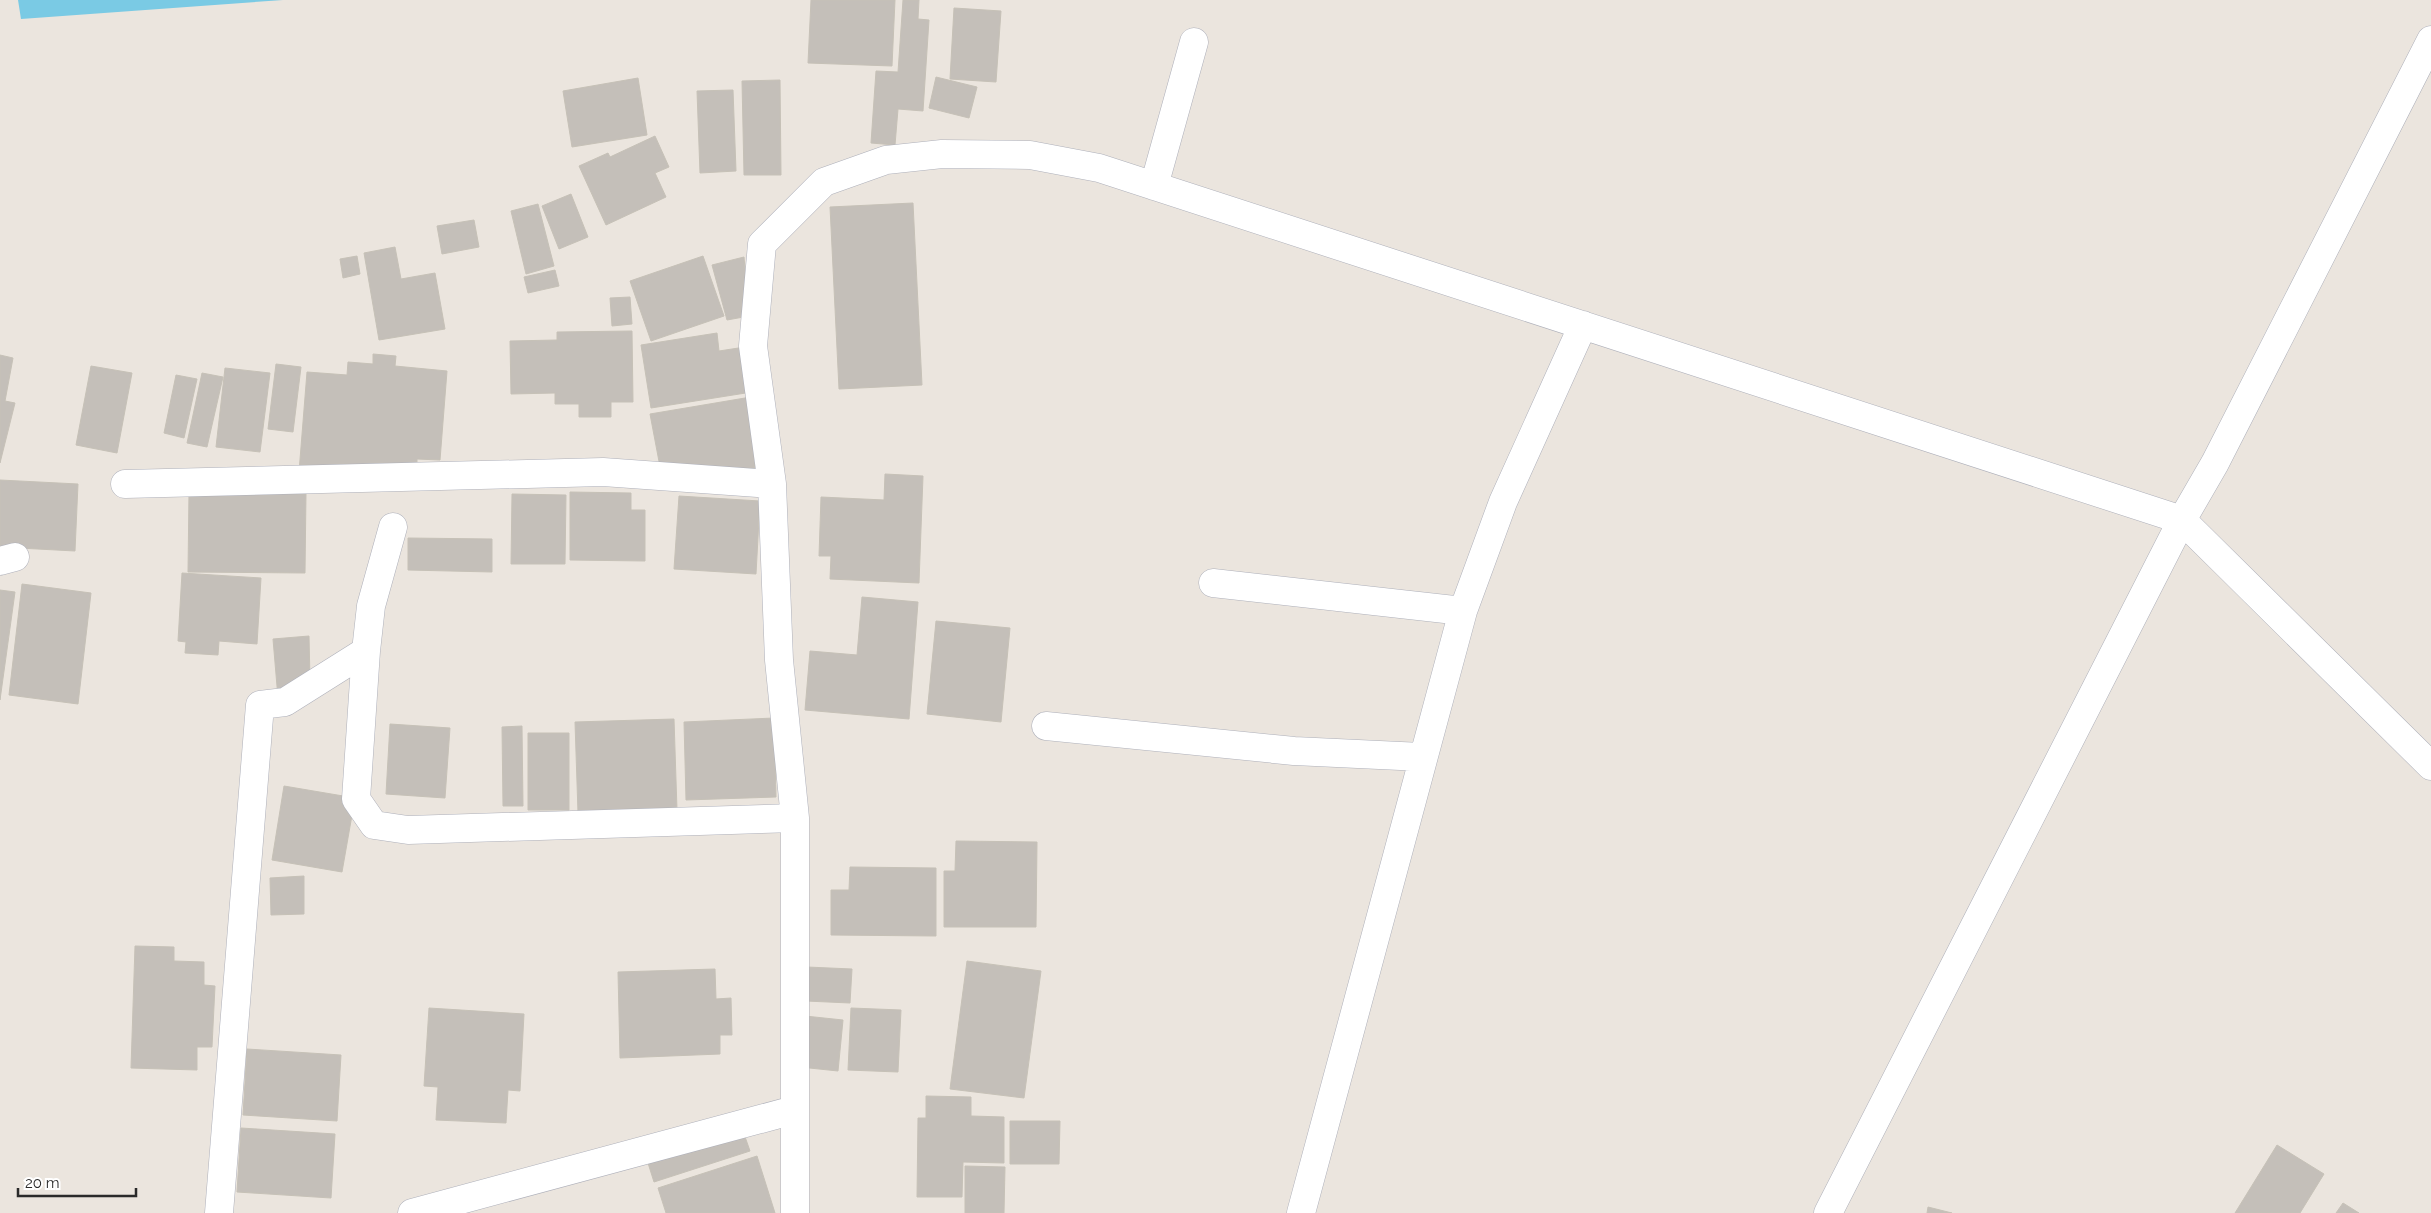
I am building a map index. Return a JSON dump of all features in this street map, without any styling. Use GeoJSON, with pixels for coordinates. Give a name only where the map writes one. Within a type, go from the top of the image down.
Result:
{"type":"FeatureCollection","features":[{"type":"Feature","properties":{"kind":"street"},"geometry":{"type":"LineString","coordinates":[[1828,1213],[2182,520],[2215,463],[2431,40]]}},
{"type":"Feature","properties":{"kind":"street"},"geometry":{"type":"LineString","coordinates":[[1154,186],[1194,42]]}},
{"type":"Feature","properties":{"kind":"street"},"geometry":{"type":"LineString","coordinates":[[795,1213],[795,818],[779,660],[772,484],[754,346],[762,244],[824,182],[886,160],[942,154],[1030,155],[1099,168],[2182,520],[2431,766]]}},
{"type":"Feature","properties":{"kind":"street"},"geometry":{"type":"LineString","coordinates":[[1300,1213],[1463,611],[1503,502],[1582,325]]}},
{"type":"Feature","properties":{"kind":"street"},"geometry":{"type":"LineString","coordinates":[[125,484],[603,472],[772,484]]}},
{"type":"Feature","properties":{"kind":"street"},"geometry":{"type":"LineString","coordinates":[[393,527],[371,606],[356,799],[374,826],[408,830],[795,818]]}},
{"type":"Feature","properties":{"kind":"street"},"geometry":{"type":"LineString","coordinates":[[1213,583],[1463,611]]}},
{"type":"Feature","properties":{"kind":"street"},"geometry":{"type":"LineString","coordinates":[[219,1213],[260,705],[285,702],[366,651]]}},
{"type":"Feature","properties":{"kind":"street"},"geometry":{"type":"LineString","coordinates":[[1046,726],[1294,750],[1422,757]]}},
{"type":"Feature","properties":{"kind":"street"},"geometry":{"type":"LineString","coordinates":[[412,1213],[794,1110]]}},
{"type":"Feature","properties":{"kind":"water"},"geometry":{"type":"Polygon","coordinates":[[[18,0],[283,0],[21,19],[18,0]]]}},
{"type":"Feature","properties":{"kind":"building"},"geometry":{"type":"Polygon","coordinates":[[[811,0],[895,0],[892,66],[808,63],[811,0]]]}},
{"type":"Feature","properties":{"kind":"building"},"geometry":{"type":"Polygon","coordinates":[[[903,0],[919,0],[918,19],[929,20],[923,111],[898,109],[895,145],[871,143],[876,71],[898,72],[903,0]]]}},
{"type":"Feature","properties":{"kind":"building"},"geometry":{"type":"Polygon","coordinates":[[[954,8],[1001,11],[996,82],[950,79],[954,8]]]}},
{"type":"Feature","properties":{"kind":"building"},"geometry":{"type":"Polygon","coordinates":[[[936,77],[977,87],[969,118],[929,108],[936,77]]]}},
{"type":"Feature","properties":{"kind":"building"},"geometry":{"type":"Polygon","coordinates":[[[638,78],[647,135],[572,147],[563,91],[638,78]]]}},
{"type":"Feature","properties":{"kind":"building"},"geometry":{"type":"Polygon","coordinates":[[[780,80],[781,175],[744,175],[742,81],[780,80]]]}},
{"type":"Feature","properties":{"kind":"building"},"geometry":{"type":"Polygon","coordinates":[[[733,90],[736,171],[700,173],[697,91],[733,90]]]}},
{"type":"Feature","properties":{"kind":"building"},"geometry":{"type":"Polygon","coordinates":[[[655,136],[669,167],[655,173],[666,197],[606,225],[579,166],[608,153],[610,157],[655,136]]]}},
{"type":"Feature","properties":{"kind":"building"},"geometry":{"type":"Polygon","coordinates":[[[571,194],[588,237],[559,249],[542,206],[571,194]]]}},
{"type":"Feature","properties":{"kind":"building"},"geometry":{"type":"Polygon","coordinates":[[[913,203],[922,385],[839,389],[830,207],[913,203]]]}},
{"type":"Feature","properties":{"kind":"building"},"geometry":{"type":"Polygon","coordinates":[[[538,204],[554,266],[526,274],[511,211],[538,204]]]}},
{"type":"Feature","properties":{"kind":"building"},"geometry":{"type":"Polygon","coordinates":[[[474,220],[479,247],[442,254],[437,226],[474,220]]]}},
{"type":"Feature","properties":{"kind":"building"},"geometry":{"type":"Polygon","coordinates":[[[395,247],[401,279],[435,273],[445,329],[379,340],[364,253],[395,247]]]}},
{"type":"Feature","properties":{"kind":"building"},"geometry":{"type":"Polygon","coordinates":[[[357,256],[360,274],[343,278],[340,259],[357,256]]]}},
{"type":"Feature","properties":{"kind":"building"},"geometry":{"type":"Polygon","coordinates":[[[703,256],[724,316],[651,341],[630,281],[703,256]]]}},
{"type":"Feature","properties":{"kind":"building"},"geometry":{"type":"Polygon","coordinates":[[[744,257],[749,316],[727,320],[712,265],[744,257]]]}},
{"type":"Feature","properties":{"kind":"building"},"geometry":{"type":"Polygon","coordinates":[[[555,270],[559,286],[528,293],[524,277],[555,270]]]}},
{"type":"Feature","properties":{"kind":"building"},"geometry":{"type":"Polygon","coordinates":[[[630,297],[632,324],[612,326],[610,298],[630,297]]]}},
{"type":"Feature","properties":{"kind":"building"},"geometry":{"type":"Polygon","coordinates":[[[632,331],[633,402],[611,402],[611,417],[579,417],[579,404],[555,404],[555,393],[511,394],[510,341],[557,340],[557,332],[632,331]]]}},
{"type":"Feature","properties":{"kind":"building"},"geometry":{"type":"Polygon","coordinates":[[[717,333],[719,351],[745,347],[752,392],[651,408],[641,345],[717,333]]]}},
{"type":"Feature","properties":{"kind":"building"},"geometry":{"type":"Polygon","coordinates":[[[373,354],[396,356],[395,366],[447,371],[440,460],[417,459],[417,470],[299,472],[307,372],[347,375],[348,362],[373,364],[373,354]]]}},
{"type":"Feature","properties":{"kind":"building"},"geometry":{"type":"Polygon","coordinates":[[[0,355],[13,358],[5,401],[15,403],[0,463],[0,355]]]}},
{"type":"Feature","properties":{"kind":"building"},"geometry":{"type":"Polygon","coordinates":[[[276,364],[301,367],[293,432],[268,429],[276,364]]]}},
{"type":"Feature","properties":{"kind":"building"},"geometry":{"type":"Polygon","coordinates":[[[91,366],[132,373],[117,453],[76,445],[91,366]]]}},
{"type":"Feature","properties":{"kind":"building"},"geometry":{"type":"Polygon","coordinates":[[[225,368],[270,373],[260,452],[216,447],[225,368]]]}},
{"type":"Feature","properties":{"kind":"building"},"geometry":{"type":"Polygon","coordinates":[[[202,373],[223,377],[207,447],[187,443],[202,373]]]}},
{"type":"Feature","properties":{"kind":"building"},"geometry":{"type":"Polygon","coordinates":[[[176,375],[197,379],[184,438],[164,433],[176,375]]]}},
{"type":"Feature","properties":{"kind":"building"},"geometry":{"type":"Polygon","coordinates":[[[751,397],[755,476],[661,472],[650,414],[751,397]]]}},
{"type":"Feature","properties":{"kind":"building"},"geometry":{"type":"Polygon","coordinates":[[[885,474],[923,476],[919,583],[830,579],[831,556],[819,556],[821,497],[884,500],[885,474]]]}},
{"type":"Feature","properties":{"kind":"building"},"geometry":{"type":"Polygon","coordinates":[[[0,480],[78,484],[75,551],[0,547],[0,480]]]}},
{"type":"Feature","properties":{"kind":"building"},"geometry":{"type":"Polygon","coordinates":[[[189,492],[306,493],[305,573],[188,572],[189,492]]]}},
{"type":"Feature","properties":{"kind":"building"},"geometry":{"type":"Polygon","coordinates":[[[570,492],[631,493],[631,510],[645,510],[645,561],[570,560],[570,492]]]}},
{"type":"Feature","properties":{"kind":"building"},"geometry":{"type":"Polygon","coordinates":[[[512,494],[566,495],[565,564],[511,564],[512,494]]]}},
{"type":"Feature","properties":{"kind":"building"},"geometry":{"type":"Polygon","coordinates":[[[679,496],[760,501],[756,574],[674,569],[679,496]]]}},
{"type":"Feature","properties":{"kind":"building"},"geometry":{"type":"Polygon","coordinates":[[[408,538],[492,539],[492,572],[408,570],[408,538]]]}},
{"type":"Feature","properties":{"kind":"building"},"geometry":{"type":"Polygon","coordinates":[[[182,573],[261,578],[257,644],[219,641],[218,655],[185,653],[186,642],[178,641],[182,573]]]}},
{"type":"Feature","properties":{"kind":"building"},"geometry":{"type":"Polygon","coordinates":[[[22,584],[91,593],[78,704],[9,695],[22,584]]]}},
{"type":"Feature","properties":{"kind":"building"},"geometry":{"type":"Polygon","coordinates":[[[0,590],[15,592],[0,700],[0,590]]]}},
{"type":"Feature","properties":{"kind":"building"},"geometry":{"type":"Polygon","coordinates":[[[862,597],[918,602],[909,719],[805,710],[810,651],[857,655],[862,597]]]}},
{"type":"Feature","properties":{"kind":"building"},"geometry":{"type":"Polygon","coordinates":[[[936,621],[1010,628],[1001,722],[927,714],[936,621]]]}},
{"type":"Feature","properties":{"kind":"building"},"geometry":{"type":"Polygon","coordinates":[[[309,636],[310,681],[278,698],[273,639],[309,636]]]}},
{"type":"Feature","properties":{"kind":"building"},"geometry":{"type":"Polygon","coordinates":[[[774,718],[776,797],[686,800],[684,722],[774,718]]]}},
{"type":"Feature","properties":{"kind":"building"},"geometry":{"type":"Polygon","coordinates":[[[674,719],[677,810],[578,813],[575,722],[674,719]]]}},
{"type":"Feature","properties":{"kind":"building"},"geometry":{"type":"Polygon","coordinates":[[[390,724],[450,728],[445,798],[386,794],[390,724]]]}},
{"type":"Feature","properties":{"kind":"building"},"geometry":{"type":"Polygon","coordinates":[[[522,726],[523,806],[503,806],[502,727],[522,726]]]}},
{"type":"Feature","properties":{"kind":"building"},"geometry":{"type":"Polygon","coordinates":[[[528,733],[569,733],[569,810],[528,810],[528,733]]]}},
{"type":"Feature","properties":{"kind":"building"},"geometry":{"type":"Polygon","coordinates":[[[284,786],[355,798],[342,872],[272,860],[284,786]]]}},
{"type":"Feature","properties":{"kind":"building"},"geometry":{"type":"Polygon","coordinates":[[[956,841],[1037,842],[1036,927],[944,927],[944,871],[955,871],[956,841]]]}},
{"type":"Feature","properties":{"kind":"building"},"geometry":{"type":"Polygon","coordinates":[[[850,867],[936,868],[936,936],[831,935],[831,890],[849,890],[850,867]]]}},
{"type":"Feature","properties":{"kind":"building"},"geometry":{"type":"Polygon","coordinates":[[[304,876],[304,914],[271,915],[270,878],[304,876]]]}},
{"type":"Feature","properties":{"kind":"building"},"geometry":{"type":"Polygon","coordinates":[[[135,946],[174,947],[174,961],[204,962],[204,985],[215,986],[212,1047],[197,1047],[197,1070],[131,1068],[135,946]]]}},
{"type":"Feature","properties":{"kind":"building"},"geometry":{"type":"Polygon","coordinates":[[[967,961],[1041,971],[1024,1098],[950,1089],[967,961]]]}},
{"type":"Feature","properties":{"kind":"building"},"geometry":{"type":"Polygon","coordinates":[[[807,967],[852,969],[850,1003],[806,1001],[807,967]]]}},
{"type":"Feature","properties":{"kind":"building"},"geometry":{"type":"Polygon","coordinates":[[[715,969],[716,999],[731,998],[732,1035],[720,1035],[720,1054],[620,1058],[618,972],[715,969]]]}},
{"type":"Feature","properties":{"kind":"building"},"geometry":{"type":"Polygon","coordinates":[[[429,1008],[524,1014],[520,1091],[508,1090],[506,1123],[436,1120],[438,1087],[424,1086],[429,1008]]]}},
{"type":"Feature","properties":{"kind":"building"},"geometry":{"type":"Polygon","coordinates":[[[851,1008],[901,1010],[898,1072],[848,1070],[851,1008]]]}},
{"type":"Feature","properties":{"kind":"building"},"geometry":{"type":"Polygon","coordinates":[[[805,1016],[843,1020],[838,1071],[800,1067],[805,1016]]]}},
{"type":"Feature","properties":{"kind":"building"},"geometry":{"type":"Polygon","coordinates":[[[247,1049],[341,1055],[337,1121],[243,1115],[247,1049]]]}},
{"type":"Feature","properties":{"kind":"building"},"geometry":{"type":"Polygon","coordinates":[[[926,1096],[971,1097],[971,1116],[1004,1117],[1004,1163],[963,1162],[962,1197],[917,1197],[918,1118],[926,1118],[926,1096]]]}},
{"type":"Feature","properties":{"kind":"building"},"geometry":{"type":"Polygon","coordinates":[[[1010,1121],[1060,1121],[1059,1164],[1010,1164],[1010,1121]]]}},
{"type":"Feature","properties":{"kind":"building"},"geometry":{"type":"Polygon","coordinates":[[[241,1128],[335,1134],[331,1198],[237,1192],[241,1128]]]}},
{"type":"Feature","properties":{"kind":"building"},"geometry":{"type":"Polygon","coordinates":[[[743,1131],[750,1151],[654,1182],[648,1163],[743,1131]]]}},
{"type":"Feature","properties":{"kind":"building"},"geometry":{"type":"Polygon","coordinates":[[[2277,1145],[2324,1174],[2300,1213],[2235,1213],[2277,1145]]]}},
{"type":"Feature","properties":{"kind":"building"},"geometry":{"type":"Polygon","coordinates":[[[757,1156],[775,1213],[666,1213],[658,1188],[757,1156]]]}},
{"type":"Feature","properties":{"kind":"building"},"geometry":{"type":"Polygon","coordinates":[[[965,1166],[1005,1167],[1004,1213],[965,1213],[965,1166]]]}},
{"type":"Feature","properties":{"kind":"building"},"geometry":{"type":"Polygon","coordinates":[[[2343,1203],[2359,1213],[2336,1213],[2343,1203]]]}},
{"type":"Feature","properties":{"kind":"building"},"geometry":{"type":"Polygon","coordinates":[[[1928,1207],[1952,1213],[1927,1213],[1928,1207]]]}}]}
